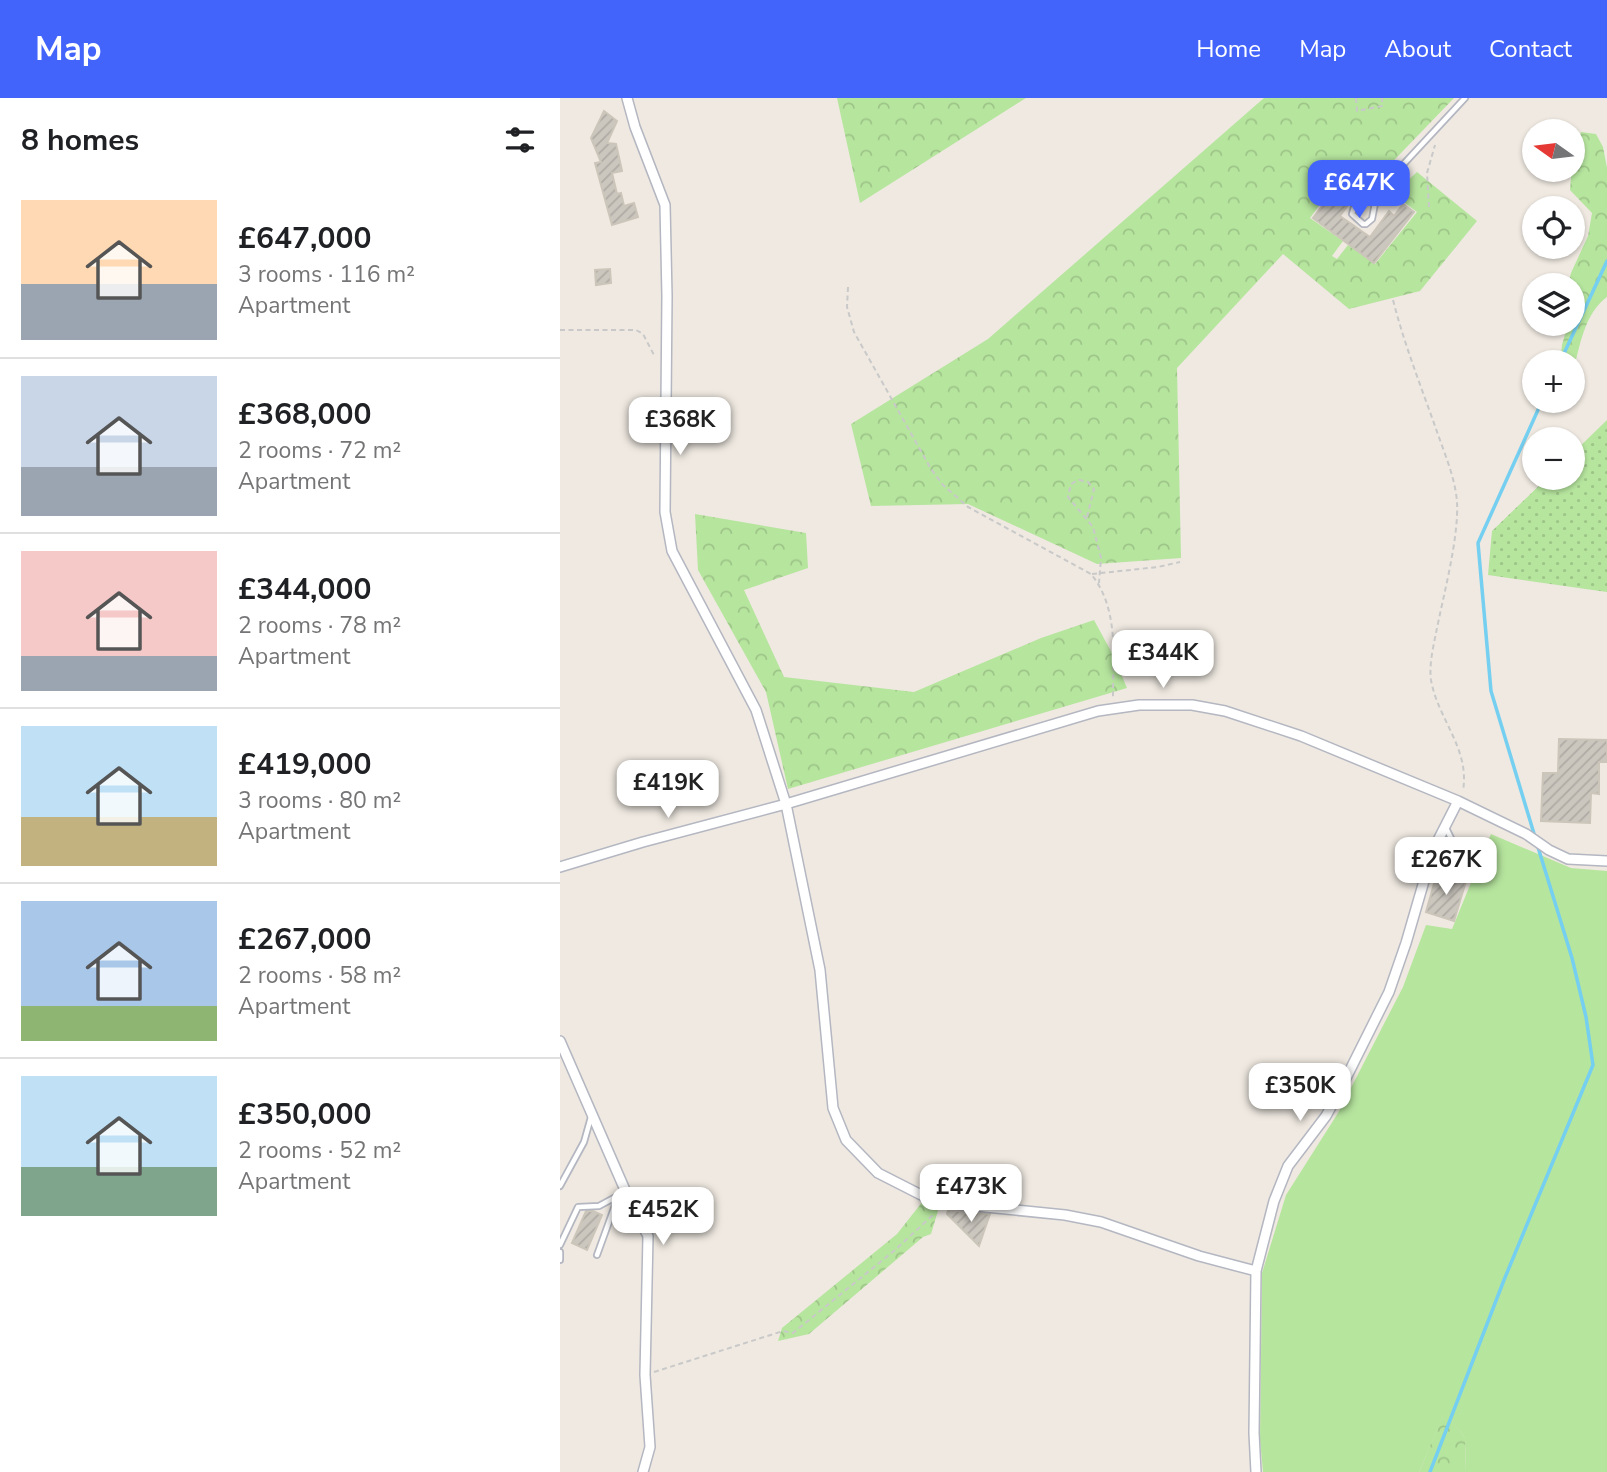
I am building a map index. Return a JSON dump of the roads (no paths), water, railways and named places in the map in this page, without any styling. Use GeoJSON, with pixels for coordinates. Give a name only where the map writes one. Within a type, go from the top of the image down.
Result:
{"type":"FeatureCollection","features":[{"type":"Feature","properties":{"kind":"street"},"geometry":{"type":"LineString","coordinates":[[627,98],[635,127],[665,205],[665,512],[673,551],[756,710],[786,804],[820,970],[833,1108],[846,1140],[878,1173],[935,1202],[1066,1215],[1101,1222],[1199,1256],[1256,1271]]}},
{"type":"Feature","properties":{"kind":"street"},"geometry":{"type":"LineString","coordinates":[[560,867],[786,804],[1098,710],[1139,705],[1192,705],[1225,711],[1301,736],[1458,801],[1526,834],[1568,859],[1607,861]]}},
{"type":"Feature","properties":{"kind":"street"},"geometry":{"type":"LineString","coordinates":[[1256,1472],[1256,1271],[1274,1201],[1288,1166],[1326,1116],[1389,992],[1433,850],[1458,801]]}},
{"type":"Feature","properties":{"kind":"street"},"geometry":{"type":"LineString","coordinates":[[560,1041],[622,1194],[648,1236],[645,1375],[650,1447],[643,1472]]}},
{"type":"Feature","properties":{"kind":"lane"},"geometry":{"type":"LineString","coordinates":[[1376,198],[1354,207],[1353,214],[1363,224],[1372,219],[1376,198],[1385,183],[1465,98]]}},
{"type":"Feature","properties":{"kind":"lane"},"geometry":{"type":"LineString","coordinates":[[1445,824],[1457,847],[1459,856],[1456,867]]}},
{"type":"Feature","properties":{"kind":"lane"},"geometry":{"type":"LineString","coordinates":[[560,1186],[584,1142],[592,1116]]}},
{"type":"Feature","properties":{"kind":"lane"},"geometry":{"type":"LineString","coordinates":[[560,1245],[578,1207],[599,1206],[622,1194]]}},
{"type":"Feature","properties":{"kind":"lane"},"geometry":{"type":"LineString","coordinates":[[597,1255],[622,1194]]}},
{"type":"Feature","properties":{"kind":"lane"},"geometry":{"type":"LineString","coordinates":[[560,1252],[560,1260]]}},
{"type":"Feature","properties":{"kind":"waterway"},"geometry":{"type":"LineString","coordinates":[[1566,350],[1607,261]]}},
{"type":"Feature","properties":{"kind":"waterway"},"geometry":{"type":"LineString","coordinates":[[1535,837],[1491,691],[1478,543],[1537,413]]}},
{"type":"Feature","properties":{"kind":"waterway"},"geometry":{"type":"LineString","coordinates":[[1430,1472],[1504,1280],[1593,1065],[1586,1017],[1572,958],[1537,844]]}}]}
